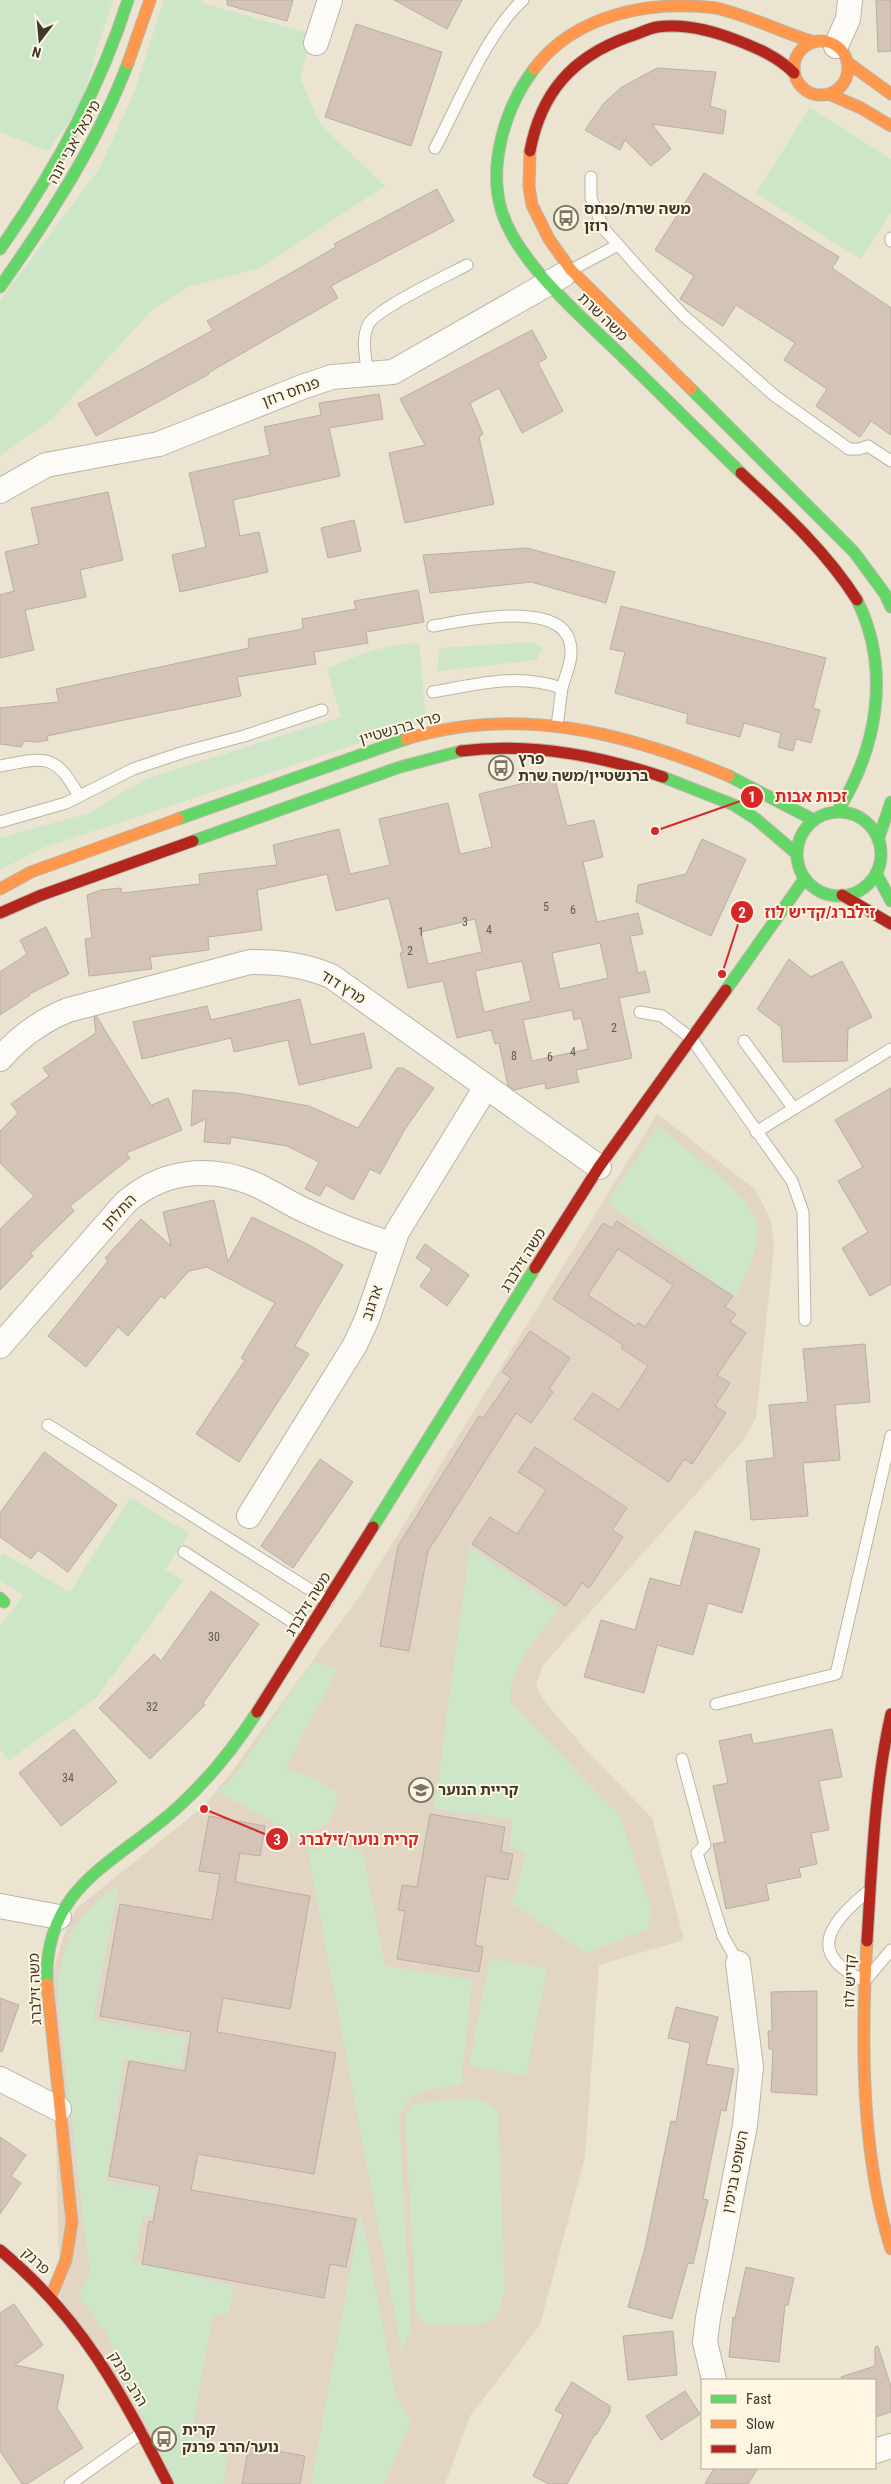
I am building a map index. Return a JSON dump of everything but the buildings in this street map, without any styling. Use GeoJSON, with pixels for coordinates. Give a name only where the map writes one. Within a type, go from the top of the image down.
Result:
{"type":"FeatureCollection","features":[{"type":"Feature","properties":{"kind":"street","name":"מיכאל אבי יונה"},"geometry":{"type":"LineString","coordinates":[[0,249],[51,172],[87,108],[108,62],[128,0]]}},
{"type":"Feature","properties":{"kind":"street","name":"מיכאל אבי יונה"},"geometry":{"type":"LineString","coordinates":[[0,287],[36,237],[105,120],[126,72],[150,0]]}},
{"type":"Feature","properties":{"kind":"street"},"geometry":{"type":"LineString","coordinates":[[316,43],[330,0]]}},
{"type":"Feature","properties":{"kind":"street"},"geometry":{"type":"LineString","coordinates":[[832,50],[848,19],[850,0]]}},
{"type":"Feature","properties":{"kind":"street","name":"משה שרת"},"geometry":{"type":"LineString","coordinates":[[837,812],[861,774],[873,746],[882,704],[880,661],[872,629],[862,607],[837,572],[774,504],[548,283],[520,245],[504,217],[498,189],[498,157],[510,111],[518,92],[533,68],[551,46],[593,18],[622,8],[684,3],[735,12],[783,33],[832,50],[865,77],[891,94]]}},
{"type":"Feature","properties":{"kind":"street","name":"משה שרת"},"geometry":{"type":"LineString","coordinates":[[794,73],[786,64],[766,51],[714,32],[674,26],[655,28],[606,45],[572,68],[557,86],[538,121],[528,160],[528,186],[532,207],[571,270],[854,552],[885,594],[891,607]]}},
{"type":"Feature","properties":{"kind":"street"},"geometry":{"type":"LineString","coordinates":[[806,46],[832,50],[847,76],[844,84],[829,94],[817,96],[806,91],[799,85],[794,73],[797,56],[806,46]]}},
{"type":"Feature","properties":{"kind":"street"},"geometry":{"type":"LineString","coordinates":[[829,94],[862,108],[891,126]]}},
{"type":"Feature","properties":{"kind":"street","name":"פנחס רוזן"},"geometry":{"type":"LineString","coordinates":[[0,491],[46,465],[159,444],[302,386],[332,377],[393,372],[419,359],[571,270]]}},
{"type":"Feature","properties":{"kind":"street","name":"פרץ ברנשטיין"},"geometry":{"type":"LineString","coordinates":[[0,889],[30,872],[395,743],[467,725],[511,723],[557,726],[593,732],[671,752],[725,772],[814,820]]}},
{"type":"Feature","properties":{"kind":"street"},"geometry":{"type":"LineString","coordinates":[[0,913],[40,896],[402,766],[470,750],[511,747],[554,751],[601,759],[658,775],[715,795],[740,809],[797,854]]}},
{"type":"Feature","properties":{"kind":"street"},"geometry":{"type":"LineString","coordinates":[[878,840],[891,802]]}},
{"type":"Feature","properties":{"kind":"street"},"geometry":{"type":"LineString","coordinates":[[837,812],[860,818],[872,829],[878,840],[880,856],[876,873],[861,889],[842,895],[824,893],[814,888],[805,878],[799,866],[797,854],[801,836],[814,820],[837,812]]}},
{"type":"Feature","properties":{"kind":"street"},"geometry":{"type":"LineString","coordinates":[[876,873],[881,886],[891,900]]}},
{"type":"Feature","properties":{"kind":"street","name":"משה זילברג"},"geometry":{"type":"LineString","coordinates":[[51,2296],[63,2273],[70,2250],[72,2222],[47,1970],[49,1940],[59,1917],[103,1864],[176,1809],[215,1771],[252,1722],[598,1167],[805,878]]}},
{"type":"Feature","properties":{"kind":"street"},"geometry":{"type":"LineString","coordinates":[[813,901],[824,893]]}},
{"type":"Feature","properties":{"kind":"street"},"geometry":{"type":"LineString","coordinates":[[842,895],[891,924]]}},
{"type":"Feature","properties":{"kind":"street","name":"משה זילברג"},"geometry":{"type":"LineString","coordinates":[[754,948],[787,923]]}},
{"type":"Feature","properties":{"kind":"street","name":"מרץ דוד"},"geometry":{"type":"LineString","coordinates":[[0,1059],[30,1030],[49,1018],[68,1010],[250,962],[281,962],[308,966],[331,976],[598,1167]]}},
{"type":"Feature","properties":{"kind":"street","name":"ארגוב"},"geometry":{"type":"LineString","coordinates":[[249,1516],[355,1345],[367,1319],[391,1244],[415,1200],[486,1087]]}},
{"type":"Feature","properties":{"kind":"street","name":"התלתן"},"geometry":{"type":"LineString","coordinates":[[0,1346],[125,1203],[139,1190],[172,1176],[197,1172],[222,1173],[252,1184],[334,1224],[391,1244]]}},
{"type":"Feature","properties":{"kind":"street","name":"קדיש לוז"},"geometry":{"type":"LineString","coordinates":[[891,1714],[888,1742],[878,1777],[865,1981],[867,2122],[875,2178],[891,2249]]}},
{"type":"Feature","properties":{"kind":"street"},"geometry":{"type":"LineString","coordinates":[[0,1906],[59,1917]]}},
{"type":"Feature","properties":{"kind":"street","name":"השופט בנימין"},"geometry":{"type":"LineString","coordinates":[[714,2379],[705,2342],[745,2124],[751,2067],[738,1963]]}},
{"type":"Feature","properties":{"kind":"street"},"geometry":{"type":"LineString","coordinates":[[0,2079],[60,2109]]}},
{"type":"Feature","properties":{"kind":"street","name":"פרנק"},"geometry":{"type":"LineString","coordinates":[[0,2250],[37,2280],[51,2296]]}},
{"type":"Feature","properties":{"kind":"street","name":"הרב פרנק"},"geometry":{"type":"LineString","coordinates":[[51,2296],[91,2346],[120,2391],[168,2484]]}},
{"type":"Feature","properties":{"kind":"street"},"geometry":{"type":"LineString","coordinates":[[876,2451],[891,2446]]}},
{"type":"Feature","properties":{"kind":"lane"},"geometry":{"type":"LineString","coordinates":[[435,148],[489,43],[509,12],[523,0]]}},
{"type":"Feature","properties":{"kind":"lane"},"geometry":{"type":"LineString","coordinates":[[591,177],[591,198],[604,229],[684,316],[775,396],[850,449],[868,446],[891,461]]}},
{"type":"Feature","properties":{"kind":"lane"},"geometry":{"type":"LineString","coordinates":[[571,270],[618,245]]}},
{"type":"Feature","properties":{"kind":"lane"},"geometry":{"type":"LineString","coordinates":[[368,375],[363,340],[368,323],[380,312],[467,265]]}},
{"type":"Feature","properties":{"kind":"lane"},"geometry":{"type":"LineString","coordinates":[[433,626],[501,616],[519,616],[553,623],[563,630],[570,642],[568,671],[562,688],[557,726]]}},
{"type":"Feature","properties":{"kind":"lane"},"geometry":{"type":"LineString","coordinates":[[433,692],[506,679],[543,682],[562,688]]}},
{"type":"Feature","properties":{"kind":"lane"},"geometry":{"type":"LineString","coordinates":[[0,822],[66,803],[132,769],[184,752],[244,736],[322,710]]}},
{"type":"Feature","properties":{"kind":"lane"},"geometry":{"type":"LineString","coordinates":[[0,766],[43,760],[55,764],[63,770],[79,796]]}},
{"type":"Feature","properties":{"kind":"lane"},"geometry":{"type":"LineString","coordinates":[[640,1012],[662,1016],[691,1038],[792,1181],[803,1212],[805,1320]]}},
{"type":"Feature","properties":{"kind":"lane"},"geometry":{"type":"LineString","coordinates":[[744,1041],[794,1109]]}},
{"type":"Feature","properties":{"kind":"lane"},"geometry":{"type":"LineString","coordinates":[[756,1132],[891,1049]]}},
{"type":"Feature","properties":{"kind":"lane"},"geometry":{"type":"LineString","coordinates":[[48,1425],[328,1600]]}},
{"type":"Feature","properties":{"kind":"lane"},"geometry":{"type":"LineString","coordinates":[[716,1704],[836,1674],[891,1436]]}},
{"type":"Feature","properties":{"kind":"lane"},"geometry":{"type":"LineString","coordinates":[[184,1552],[308,1632]]}},
{"type":"Feature","properties":{"kind":"lane"},"geometry":{"type":"LineString","coordinates":[[682,1759],[705,1845],[697,1853],[723,1936],[738,1963]]}},
{"type":"Feature","properties":{"kind":"lane"},"geometry":{"type":"LineString","coordinates":[[870,1890],[836,1923],[829,1940],[830,1951],[840,1968],[865,1981],[879,1967],[891,1950]]}},
{"type":"Feature","properties":{"kind":"lane"},"geometry":{"type":"LineString","coordinates":[[70,2484],[142,2433]]}},
{"type":"Feature","properties":{"kind":"shaded area","name":"קריית הנוער"},"geometry":{"type":"Polygon","coordinates":[[[657,1114],[755,1189],[771,1220],[774,1247],[756,1418],[743,1441],[543,1665],[536,1685],[544,1701],[586,1750],[652,1818],[684,1940],[599,1965],[585,2157],[540,2325],[470,2416],[445,2484],[170,2484],[60,2296],[52,1978],[63,1938],[75,1910],[204,1806],[230,1774],[361,1594],[657,1114]]]}},
{"type":"Feature","properties":{"kind":"green space"},"geometry":{"type":"Polygon","coordinates":[[[0,0],[113,0],[96,51],[83,102],[48,151],[0,132],[0,0]]]}},
{"type":"Feature","properties":{"kind":"green space"},"geometry":{"type":"Polygon","coordinates":[[[164,0],[202,0],[202,3],[312,34],[300,78],[320,124],[385,186],[260,268],[188,287],[153,309],[53,418],[0,456],[0,301],[99,169],[134,93],[164,0]]]}},
{"type":"Feature","properties":{"kind":"green space"},"geometry":{"type":"Polygon","coordinates":[[[810,108],[891,159],[891,212],[861,259],[756,193],[810,108]]]}},
{"type":"Feature","properties":{"kind":"green space"},"geometry":{"type":"Polygon","coordinates":[[[532,642],[543,648],[536,660],[437,671],[440,648],[532,642]]]}},
{"type":"Feature","properties":{"kind":"green space"},"geometry":{"type":"Polygon","coordinates":[[[419,643],[426,721],[45,847],[0,870],[0,838],[89,813],[145,779],[341,717],[327,669],[372,651],[419,643]]]}},
{"type":"Feature","properties":{"kind":"green space"},"geometry":{"type":"Polygon","coordinates":[[[658,1126],[728,1184],[751,1210],[756,1221],[757,1240],[736,1298],[607,1203],[658,1126]]]}},
{"type":"Feature","properties":{"kind":"green space"},"geometry":{"type":"Polygon","coordinates":[[[130,1498],[189,1533],[165,1569],[183,1581],[95,1699],[9,1760],[0,1750],[0,1627],[23,1595],[0,1580],[0,1558],[3,1553],[70,1592],[130,1498]]]}},
{"type":"Feature","properties":{"kind":"green space"},"geometry":{"type":"Polygon","coordinates":[[[470,1547],[559,1608],[520,1664],[511,1689],[510,1702],[619,1815],[652,1911],[648,1929],[586,1953],[512,1903],[526,1853],[510,1846],[512,1819],[434,1809],[470,1547]]]}},
{"type":"Feature","properties":{"kind":"green space"},"geometry":{"type":"Polygon","coordinates":[[[313,1661],[337,1670],[285,1768],[315,1779],[338,1793],[330,1822],[299,1839],[278,1824],[218,1792],[235,1775],[313,1661]]]}},
{"type":"Feature","properties":{"kind":"green space"},"geometry":{"type":"Polygon","coordinates":[[[329,1846],[349,1846],[363,1852],[385,1966],[472,1980],[461,2085],[430,2089],[416,2094],[410,2099],[399,2118],[411,2327],[402,2352],[308,1852],[329,1846]]]}},
{"type":"Feature","properties":{"kind":"green space"},"geometry":{"type":"Polygon","coordinates":[[[118,1889],[93,2020],[186,2037],[182,2066],[124,2059],[106,2182],[156,2191],[152,2216],[143,2216],[134,2262],[234,2286],[228,2315],[213,2314],[191,2436],[229,2447],[223,2484],[175,2484],[131,2393],[108,2336],[78,2295],[90,2275],[59,2010],[58,1980],[65,1949],[74,1927],[104,1894],[118,1889]]]}},
{"type":"Feature","properties":{"kind":"green space"},"geometry":{"type":"Polygon","coordinates":[[[490,1958],[547,1969],[526,2076],[469,2065],[490,1958]]]}},
{"type":"Feature","properties":{"kind":"green space"},"geometry":{"type":"Polygon","coordinates":[[[465,2098],[483,2101],[498,2113],[505,2291],[497,2314],[492,2320],[480,2324],[462,2326],[435,2325],[423,2321],[416,2312],[405,2116],[413,2104],[465,2098]]]}},
{"type":"Feature","properties":{"kind":"green space"},"geometry":{"type":"Polygon","coordinates":[[[361,2212],[396,2397],[411,2422],[384,2484],[311,2484],[361,2212]]]}},
{"type":"Feature","properties":{"kind":"traffic: fast"},"geometry":{"type":"LineString","coordinates":[[0,249],[39,190],[74,129],[104,66],[128,0]]}},
{"type":"Feature","properties":{"kind":"traffic: fast"},"geometry":{"type":"LineString","coordinates":[[0,287],[71,179],[102,122],[128,63]]}},
{"type":"Feature","properties":{"kind":"traffic: fast"},"geometry":{"type":"LineString","coordinates":[[534,69],[515,100],[502,136],[498,154],[498,191],[501,209],[509,229],[521,249],[552,288],[741,473]]}},
{"type":"Feature","properties":{"kind":"traffic: fast"},"geometry":{"type":"LineString","coordinates":[[691,389],[854,552],[885,594],[891,607]]}},
{"type":"Feature","properties":{"kind":"traffic: fast"},"geometry":{"type":"LineString","coordinates":[[837,812],[862,762],[875,708],[874,653],[868,626],[857,600]]}},
{"type":"Feature","properties":{"kind":"traffic: fast"},"geometry":{"type":"LineString","coordinates":[[178,819],[406,739]]}},
{"type":"Feature","properties":{"kind":"traffic: fast"},"geometry":{"type":"LineString","coordinates":[[193,841],[400,767],[461,751]]}},
{"type":"Feature","properties":{"kind":"traffic: fast"},"geometry":{"type":"LineString","coordinates":[[729,776],[814,820]]}},
{"type":"Feature","properties":{"kind":"traffic: fast"},"geometry":{"type":"LineString","coordinates":[[663,777],[734,805],[756,819],[797,854]]}},
{"type":"Feature","properties":{"kind":"traffic: fast"},"geometry":{"type":"LineString","coordinates":[[878,840],[891,802]]}},
{"type":"Feature","properties":{"kind":"traffic: fast"},"geometry":{"type":"LineString","coordinates":[[839,812],[862,819],[874,831],[881,854],[874,877],[862,889],[839,896],[816,889],[804,877],[797,854],[804,831],[816,819],[839,812]]}},
{"type":"Feature","properties":{"kind":"traffic: fast"},"geometry":{"type":"LineString","coordinates":[[876,873],[891,901]]}},
{"type":"Feature","properties":{"kind":"traffic: fast"},"geometry":{"type":"LineString","coordinates":[[726,990],[805,878]]}},
{"type":"Feature","properties":{"kind":"traffic: fast"},"geometry":{"type":"LineString","coordinates":[[373,1527],[535,1268]]}},
{"type":"Feature","properties":{"kind":"traffic: fast"},"geometry":{"type":"LineString","coordinates":[[0,1598],[4,1602]]}},
{"type":"Feature","properties":{"kind":"traffic: fast"},"geometry":{"type":"LineString","coordinates":[[47,1984],[49,1951],[57,1923],[70,1900],[87,1880],[153,1828],[200,1786],[220,1763],[257,1712]]}},
{"type":"Feature","properties":{"kind":"traffic: slow"},"geometry":{"type":"LineString","coordinates":[[128,63],[150,0]]}},
{"type":"Feature","properties":{"kind":"traffic: slow"},"geometry":{"type":"LineString","coordinates":[[534,69],[551,50],[570,35],[592,23],[640,9],[665,6],[716,8],[741,15],[814,42]]}},
{"type":"Feature","properties":{"kind":"traffic: slow"},"geometry":{"type":"LineString","coordinates":[[816,41],[826,41],[836,45],[844,53],[848,68],[844,83],[836,91],[826,95],[816,95],[806,91],[798,83],[794,73],[794,63],[798,53],[806,45],[816,41]]}},
{"type":"Feature","properties":{"kind":"traffic: slow"},"geometry":{"type":"LineString","coordinates":[[847,62],[891,94]]}},
{"type":"Feature","properties":{"kind":"traffic: slow"},"geometry":{"type":"LineString","coordinates":[[829,94],[861,108],[891,126]]}},
{"type":"Feature","properties":{"kind":"traffic: slow"},"geometry":{"type":"LineString","coordinates":[[530,151],[529,187],[532,205],[549,239],[571,270],[691,389]]}},
{"type":"Feature","properties":{"kind":"traffic: slow"},"geometry":{"type":"LineString","coordinates":[[406,739],[447,729],[488,724],[529,724],[570,728],[650,747],[690,760],[729,776]]}},
{"type":"Feature","properties":{"kind":"traffic: slow"},"geometry":{"type":"LineString","coordinates":[[0,889],[31,872],[178,819]]}},
{"type":"Feature","properties":{"kind":"traffic: slow"},"geometry":{"type":"LineString","coordinates":[[867,1941],[864,2057],[869,2136],[881,2213],[891,2249]]}},
{"type":"Feature","properties":{"kind":"traffic: slow"},"geometry":{"type":"LineString","coordinates":[[47,1984],[72,2222],[66,2260],[51,2296]]}},
{"type":"Feature","properties":{"kind":"traffic: jam"},"geometry":{"type":"LineString","coordinates":[[530,151],[542,112],[562,80],[575,67],[608,45],[653,28],[678,26],[719,34],[768,54],[794,73]]}},
{"type":"Feature","properties":{"kind":"traffic: jam"},"geometry":{"type":"LineString","coordinates":[[741,473],[788,517],[818,549],[857,600]]}},
{"type":"Feature","properties":{"kind":"traffic: jam"},"geometry":{"type":"LineString","coordinates":[[461,751],[513,748],[564,752],[614,762],[663,777]]}},
{"type":"Feature","properties":{"kind":"traffic: jam"},"geometry":{"type":"LineString","coordinates":[[0,913],[39,896],[193,841]]}},
{"type":"Feature","properties":{"kind":"traffic: jam"},"geometry":{"type":"LineString","coordinates":[[842,895],[891,924]]}},
{"type":"Feature","properties":{"kind":"traffic: jam"},"geometry":{"type":"LineString","coordinates":[[535,1268],[599,1167],[726,990]]}},
{"type":"Feature","properties":{"kind":"traffic: jam"},"geometry":{"type":"LineString","coordinates":[[257,1712],[373,1527]]}},
{"type":"Feature","properties":{"kind":"traffic: jam"},"geometry":{"type":"LineString","coordinates":[[867,1941],[877,1799],[891,1714]]}},
{"type":"Feature","properties":{"kind":"traffic: jam"},"geometry":{"type":"LineString","coordinates":[[0,2250],[29,2276],[77,2329],[115,2387],[168,2484]]}},
{"type":"Feature","properties":{"kind":"place","name":"משה שרת/פנחס רוזן"},"geometry":{"type":"Point","coordinates":[566,218]}},
{"type":"Feature","properties":{"kind":"place","name":"פרץ ברנשטיין/משה שרת"},"geometry":{"type":"Point","coordinates":[501,768]}},
{"type":"Feature","properties":{"kind":"place","name":"זכות אבות"},"geometry":{"type":"Point","coordinates":[655,831]}},
{"type":"Feature","properties":{"kind":"place","name":"זילברג/קדיש לוז"},"geometry":{"type":"Point","coordinates":[722,974]}},
{"type":"Feature","properties":{"kind":"place","name":"קריית הנוער"},"geometry":{"type":"Point","coordinates":[421,1790]}},
{"type":"Feature","properties":{"kind":"place","name":"קרית נוער/זילברג"},"geometry":{"type":"Point","coordinates":[204,1809]}},
{"type":"Feature","properties":{"kind":"place","name":"קרית נוער/הרב פרנק"},"geometry":{"type":"Point","coordinates":[164,2439]}}]}
